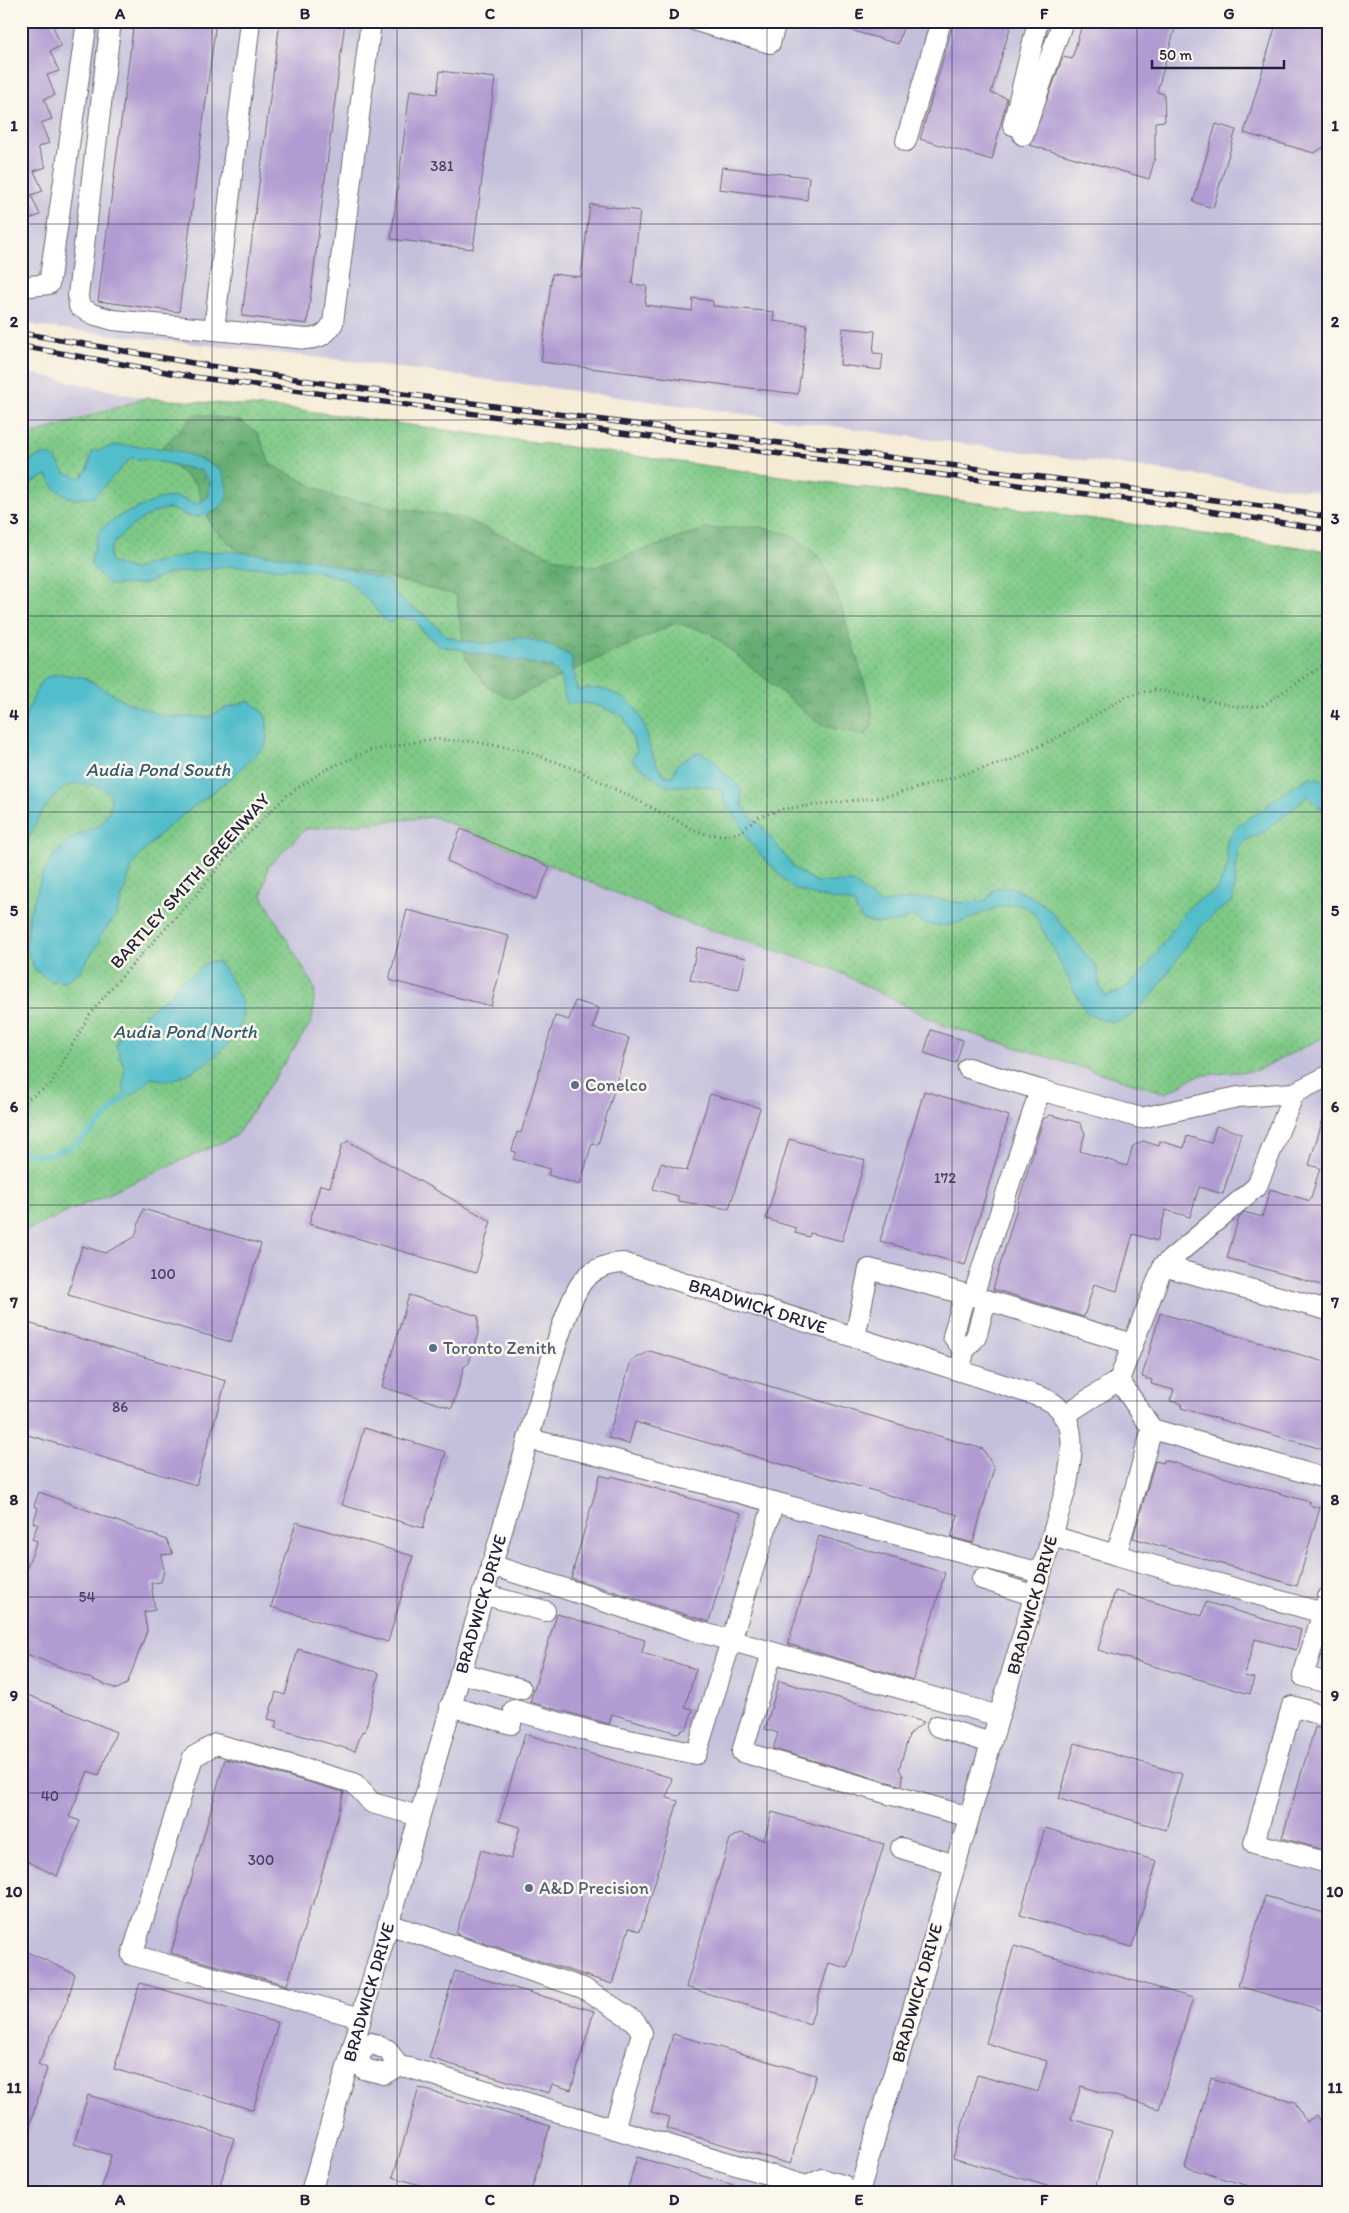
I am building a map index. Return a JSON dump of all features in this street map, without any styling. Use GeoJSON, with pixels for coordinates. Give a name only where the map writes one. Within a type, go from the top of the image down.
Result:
{"type":"FeatureCollection","features":[{"type":"Feature","properties":{"kind":"street"},"geometry":{"type":"LineString","coordinates":[[21,287],[49,284],[88,21]]}},
{"type":"Feature","properties":{"kind":"street"},"geometry":{"type":"LineString","coordinates":[[111,21],[88,195],[78,295],[80,306],[92,314],[113,320],[306,339],[318,338],[327,333],[333,323],[371,21]]}},
{"type":"Feature","properties":{"kind":"street"},"geometry":{"type":"LineString","coordinates":[[214,330],[250,21]]}},
{"type":"Feature","properties":{"kind":"street"},"geometry":{"type":"LineString","coordinates":[[696,21],[770,43],[776,21]]}},
{"type":"Feature","properties":{"kind":"street"},"geometry":{"type":"LineString","coordinates":[[906,140],[941,21]]}},
{"type":"Feature","properties":{"kind":"street"},"geometry":{"type":"LineString","coordinates":[[1038,21],[1018,130],[1063,21]]}},
{"type":"Feature","properties":{"kind":"street"},"geometry":{"type":"LineString","coordinates":[[968,1068],[1141,1118],[1238,1097],[1294,1093],[1328,1076]]}},
{"type":"Feature","properties":{"kind":"street"},"geometry":{"type":"LineString","coordinates":[[960,1371],[964,1351],[976,1337],[975,1297],[1040,1090]]}},
{"type":"Feature","properties":{"kind":"street"},"geometry":{"type":"LineString","coordinates":[[1063,1416],[1119,1380],[1163,1266],[1257,1186],[1294,1093]]}},
{"type":"Feature","properties":{"kind":"street","name":"BRADWICK DRIVE"},"geometry":{"type":"LineString","coordinates":[[312,2192],[355,2051],[361,2018],[548,1371],[582,1282],[606,1265],[623,1263],[1051,1401],[1071,1428],[1072,1460],[1067,1485],[859,2192]]}},
{"type":"Feature","properties":{"kind":"street"},"geometry":{"type":"LineString","coordinates":[[1163,1266],[1328,1310]]}},
{"type":"Feature","properties":{"kind":"street"},"geometry":{"type":"LineString","coordinates":[[855,1337],[869,1269],[975,1297],[1133,1344]]}},
{"type":"Feature","properties":{"kind":"street"},"geometry":{"type":"LineString","coordinates":[[1119,1380],[1152,1429],[1328,1479]]}},
{"type":"Feature","properties":{"kind":"street"},"geometry":{"type":"LineString","coordinates":[[1116,1555],[1152,1429]]}},
{"type":"Feature","properties":{"kind":"street"},"geometry":{"type":"LineString","coordinates":[[528,1439],[1041,1573]]}},
{"type":"Feature","properties":{"kind":"street"},"geometry":{"type":"LineString","coordinates":[[450,1706],[696,1754],[774,1502]]}},
{"type":"Feature","properties":{"kind":"street"},"geometry":{"type":"LineString","coordinates":[[1052,1536],[1116,1555],[1325,1605],[1303,1676],[1328,1683]]}},
{"type":"Feature","properties":{"kind":"street"},"geometry":{"type":"LineString","coordinates":[[491,1564],[562,1589],[731,1641],[999,1716]]}},
{"type":"Feature","properties":{"kind":"street"},"geometry":{"type":"LineString","coordinates":[[982,1579],[1035,1596]]}},
{"type":"Feature","properties":{"kind":"street"},"geometry":{"type":"LineString","coordinates":[[482,1594],[545,1612]]}},
{"type":"Feature","properties":{"kind":"street"},"geometry":{"type":"LineString","coordinates":[[772,1653],[742,1752],[969,1817]]}},
{"type":"Feature","properties":{"kind":"street"},"geometry":{"type":"LineString","coordinates":[[460,1673],[521,1689]]}},
{"type":"Feature","properties":{"kind":"street"},"geometry":{"type":"LineString","coordinates":[[1328,1717],[1292,1706],[1254,1843],[1328,1863]]}},
{"type":"Feature","properties":{"kind":"street"},"geometry":{"type":"LineString","coordinates":[[937,1726],[991,1743]]}},
{"type":"Feature","properties":{"kind":"street"},"geometry":{"type":"LineString","coordinates":[[361,2018],[132,1955],[193,1757],[216,1744],[354,1783],[372,1803],[419,1816]]}},
{"type":"Feature","properties":{"kind":"street"},"geometry":{"type":"LineString","coordinates":[[901,1848],[955,1865]]}},
{"type":"Feature","properties":{"kind":"street"},"geometry":{"type":"LineString","coordinates":[[388,1924],[583,1988],[635,2020],[642,2033],[614,2129]]}},
{"type":"Feature","properties":{"kind":"street"},"geometry":{"type":"LineString","coordinates":[[355,2051],[364,2069],[384,2074],[398,2066],[614,2129],[809,2189],[822,2179],[843,2185],[845,2192]]}},
{"type":"Feature","properties":{"kind":"path","name":"BARTLEY SMITH GREENWAY"},"geometry":{"type":"LineString","coordinates":[[21,1104],[51,1084],[88,1017],[112,986],[191,901],[242,840],[286,796],[325,770],[369,751],[432,739],[476,742],[526,751],[578,770],[695,830],[706,834],[738,834],[759,817],[783,809],[890,796],[1009,761],[1062,734],[1125,697],[1143,692],[1157,690],[1241,707],[1262,706],[1328,662]]}},
{"type":"Feature","properties":{"kind":"shaded area"},"geometry":{"type":"Polygon","coordinates":[[[21,21],[1328,21],[1328,493],[358,362],[44,327],[21,322],[21,21]]]}},
{"type":"Feature","properties":{"kind":"shaded area"},"geometry":{"type":"Polygon","coordinates":[[[21,371],[145,398],[21,437],[21,371]]]}},
{"type":"Feature","properties":{"kind":"shaded area"},"geometry":{"type":"Polygon","coordinates":[[[434,817],[686,922],[831,968],[943,1025],[1166,1093],[1197,1076],[1258,1070],[1328,1035],[1328,2192],[21,2192],[21,1233],[236,1136],[312,1021],[315,989],[262,896],[268,867],[305,829],[434,817]]]}},
{"type":"Feature","properties":{"kind":"green space"},"geometry":{"type":"Polygon","coordinates":[[[145,398],[293,409],[1328,551],[1328,1035],[1258,1070],[1197,1076],[1166,1093],[943,1025],[831,968],[686,922],[434,817],[305,829],[268,867],[262,896],[315,989],[312,1021],[236,1136],[21,1233],[21,438],[145,398]]]}},
{"type":"Feature","properties":{"kind":"green space"},"geometry":{"type":"Polygon","coordinates":[[[195,414],[240,421],[258,433],[270,464],[336,498],[462,518],[556,558],[595,567],[705,529],[760,527],[792,535],[821,558],[841,606],[872,708],[872,726],[866,735],[822,726],[710,633],[676,623],[511,699],[487,686],[466,659],[456,595],[358,570],[240,553],[211,526],[196,484],[157,453],[195,414]]]}},
{"type":"Feature","properties":{"kind":"water"},"geometry":{"type":"Polygon","coordinates":[[[116,445],[157,448],[195,457],[221,470],[227,489],[224,502],[209,514],[196,517],[184,515],[171,509],[164,509],[136,523],[114,544],[110,552],[111,562],[133,570],[151,563],[196,553],[227,551],[315,560],[389,581],[394,592],[410,607],[425,615],[446,635],[457,640],[489,644],[520,637],[547,644],[571,656],[577,691],[598,689],[611,692],[635,708],[641,718],[656,763],[664,775],[673,776],[677,764],[699,752],[715,760],[723,773],[735,781],[741,790],[742,804],[750,817],[761,825],[796,870],[817,882],[853,882],[881,904],[900,900],[928,898],[963,903],[987,900],[994,889],[1011,887],[1032,897],[1048,908],[1097,968],[1100,987],[1105,996],[1118,992],[1131,983],[1153,958],[1183,915],[1195,902],[1216,889],[1228,865],[1227,842],[1240,824],[1266,809],[1269,802],[1310,777],[1318,778],[1328,786],[1328,811],[1319,807],[1308,796],[1266,831],[1244,841],[1238,849],[1233,901],[1212,916],[1200,928],[1158,988],[1142,1006],[1119,1021],[1101,1019],[1087,1014],[1035,916],[1020,905],[1007,905],[961,922],[944,925],[928,924],[913,916],[900,921],[875,923],[862,920],[853,903],[812,895],[791,887],[750,843],[738,820],[724,802],[723,791],[707,786],[664,786],[632,760],[637,750],[624,717],[590,704],[567,704],[559,674],[551,667],[440,646],[422,631],[416,620],[400,618],[387,623],[367,599],[345,579],[311,570],[231,566],[171,573],[144,584],[109,585],[90,564],[99,530],[119,516],[162,498],[176,497],[198,504],[209,496],[210,482],[202,471],[156,461],[131,458],[94,497],[73,499],[55,489],[47,475],[21,488],[21,464],[36,457],[42,455],[52,456],[65,473],[81,478],[88,469],[92,452],[116,445]]]}},
{"type":"Feature","properties":{"kind":"water","name":"Audia Pond South"},"geometry":{"type":"Polygon","coordinates":[[[58,674],[83,677],[126,702],[166,717],[209,717],[225,708],[249,701],[265,715],[267,724],[266,745],[231,778],[165,829],[140,855],[132,867],[116,916],[100,936],[99,943],[79,972],[64,982],[50,981],[34,969],[26,947],[29,915],[42,876],[54,855],[73,837],[100,825],[110,809],[111,795],[100,787],[87,784],[74,784],[63,789],[53,797],[45,808],[21,856],[21,726],[38,687],[45,678],[58,674]]]}},
{"type":"Feature","properties":{"kind":"water","name":"Audia Pond North"},"geometry":{"type":"Polygon","coordinates":[[[208,962],[219,962],[241,1000],[243,1013],[241,1024],[235,1035],[215,1056],[192,1072],[170,1080],[151,1078],[137,1092],[131,1095],[123,1088],[125,1069],[116,1045],[122,1032],[171,994],[180,980],[193,975],[208,962]]]}},
{"type":"Feature","properties":{"kind":"building"},"geometry":{"type":"Polygon","coordinates":[[[21,21],[51,21],[61,46],[50,51],[59,71],[47,75],[55,95],[44,99],[52,119],[41,123],[49,143],[38,147],[46,167],[34,171],[43,191],[31,195],[40,215],[21,222],[21,21]]]}},
{"type":"Feature","properties":{"kind":"building"},"geometry":{"type":"Polygon","coordinates":[[[134,21],[216,21],[179,312],[98,301],[134,21]]]}},
{"type":"Feature","properties":{"kind":"building"},"geometry":{"type":"Polygon","coordinates":[[[280,21],[345,21],[307,324],[242,316],[280,21]]]}},
{"type":"Feature","properties":{"kind":"building"},"geometry":{"type":"Polygon","coordinates":[[[833,21],[905,21],[898,44],[833,25],[833,21]]]}},
{"type":"Feature","properties":{"kind":"building"},"geometry":{"type":"Polygon","coordinates":[[[954,21],[1012,21],[991,93],[1007,98],[992,160],[920,139],[954,21]]]}},
{"type":"Feature","properties":{"kind":"building"},"geometry":{"type":"Polygon","coordinates":[[[1083,21],[1177,21],[1157,92],[1164,94],[1165,121],[1155,122],[1155,158],[1149,179],[1030,145],[1063,57],[1072,59],[1083,21]]]}},
{"type":"Feature","properties":{"kind":"building"},"geometry":{"type":"Polygon","coordinates":[[[1277,21],[1328,21],[1328,136],[1324,147],[1314,153],[1244,133],[1277,21]]]}},
{"type":"Feature","properties":{"kind":"building"},"geometry":{"type":"Polygon","coordinates":[[[440,71],[495,78],[473,249],[391,239],[410,90],[437,94],[440,71]]]}},
{"type":"Feature","properties":{"kind":"building"},"geometry":{"type":"Polygon","coordinates":[[[1216,124],[1236,130],[1213,208],[1193,202],[1216,124]]]}},
{"type":"Feature","properties":{"kind":"building"},"geometry":{"type":"Polygon","coordinates":[[[722,167],[809,177],[807,200],[719,189],[722,167]]]}},
{"type":"Feature","properties":{"kind":"building"},"geometry":{"type":"Polygon","coordinates":[[[590,204],[640,211],[632,284],[647,286],[645,305],[692,311],[693,298],[713,301],[713,306],[774,312],[773,321],[807,325],[798,394],[541,362],[552,274],[581,277],[590,204]]]}},
{"type":"Feature","properties":{"kind":"building"},"geometry":{"type":"Polygon","coordinates":[[[843,328],[875,331],[873,353],[883,354],[881,370],[840,365],[843,328]]]}},
{"type":"Feature","properties":{"kind":"building"},"geometry":{"type":"Polygon","coordinates":[[[461,829],[550,867],[536,899],[447,861],[461,829]]]}},
{"type":"Feature","properties":{"kind":"building"},"geometry":{"type":"Polygon","coordinates":[[[407,910],[509,936],[491,1006],[389,980],[407,910]]]}},
{"type":"Feature","properties":{"kind":"building"},"geometry":{"type":"Polygon","coordinates":[[[697,947],[746,958],[739,990],[690,980],[697,947]]]}},
{"type":"Feature","properties":{"kind":"building","name":"Conelco"},"geometry":{"type":"Polygon","coordinates":[[[575,1001],[599,1008],[593,1028],[629,1038],[598,1145],[592,1143],[580,1185],[548,1175],[550,1169],[513,1159],[516,1152],[512,1151],[517,1132],[521,1133],[555,1016],[569,1020],[575,1001]]]}},
{"type":"Feature","properties":{"kind":"building"},"geometry":{"type":"Polygon","coordinates":[[[931,1030],[963,1040],[956,1063],[924,1053],[931,1030]]]}},
{"type":"Feature","properties":{"kind":"building"},"geometry":{"type":"Polygon","coordinates":[[[924,1091],[1009,1116],[965,1265],[880,1241],[924,1091]]]}},
{"type":"Feature","properties":{"kind":"building"},"geometry":{"type":"Polygon","coordinates":[[[710,1094],[760,1108],[729,1209],[678,1201],[678,1196],[653,1189],[661,1163],[687,1171],[710,1094]]]}},
{"type":"Feature","properties":{"kind":"building"},"geometry":{"type":"Polygon","coordinates":[[[1051,1115],[1080,1123],[1085,1133],[1080,1151],[1127,1166],[1133,1146],[1143,1141],[1159,1146],[1160,1141],[1184,1148],[1187,1136],[1211,1143],[1216,1126],[1241,1133],[1223,1194],[1199,1187],[1190,1217],[1166,1210],[1157,1241],[1133,1234],[1117,1291],[1094,1284],[1084,1317],[993,1289],[1043,1119],[1051,1115]]]}},
{"type":"Feature","properties":{"kind":"building"},"geometry":{"type":"Polygon","coordinates":[[[1324,1116],[1328,1116],[1328,1287],[1227,1258],[1239,1217],[1244,1212],[1262,1217],[1270,1189],[1310,1201],[1320,1168],[1309,1165],[1324,1116]]]}},
{"type":"Feature","properties":{"kind":"building"},"geometry":{"type":"Polygon","coordinates":[[[789,1139],[865,1160],[842,1241],[810,1233],[809,1237],[795,1233],[796,1228],[766,1219],[789,1139]]]}},
{"type":"Feature","properties":{"kind":"building"},"geometry":{"type":"Polygon","coordinates":[[[348,1141],[491,1221],[476,1273],[309,1224],[320,1185],[330,1187],[342,1145],[348,1141]]]}},
{"type":"Feature","properties":{"kind":"building"},"geometry":{"type":"Polygon","coordinates":[[[143,1209],[261,1244],[231,1342],[68,1295],[82,1246],[105,1253],[135,1237],[143,1209]]]}},
{"type":"Feature","properties":{"kind":"building","name":"Toronto Zenith"},"geometry":{"type":"Polygon","coordinates":[[[409,1295],[478,1316],[478,1333],[469,1363],[464,1367],[452,1408],[382,1387],[409,1295]]]}},
{"type":"Feature","properties":{"kind":"building"},"geometry":{"type":"Polygon","coordinates":[[[1160,1313],[1328,1363],[1328,1441],[1325,1450],[1181,1408],[1182,1404],[1170,1401],[1174,1390],[1151,1384],[1152,1380],[1142,1377],[1160,1313]]]}},
{"type":"Feature","properties":{"kind":"building"},"geometry":{"type":"Polygon","coordinates":[[[21,1321],[226,1381],[196,1485],[21,1433],[21,1321]]]}},
{"type":"Feature","properties":{"kind":"building"},"geometry":{"type":"Polygon","coordinates":[[[650,1351],[983,1449],[994,1468],[973,1543],[951,1537],[958,1515],[635,1422],[629,1444],[608,1438],[631,1361],[650,1351]]]}},
{"type":"Feature","properties":{"kind":"building"},"geometry":{"type":"Polygon","coordinates":[[[364,1428],[446,1452],[423,1528],[342,1505],[364,1428]]]}},
{"type":"Feature","properties":{"kind":"building"},"geometry":{"type":"Polygon","coordinates":[[[1164,1460],[1310,1502],[1309,1505],[1320,1508],[1297,1586],[1133,1538],[1155,1461],[1164,1463],[1164,1460]]]}},
{"type":"Feature","properties":{"kind":"building"},"geometry":{"type":"Polygon","coordinates":[[[600,1475],[611,1478],[612,1476],[741,1513],[709,1622],[571,1578],[600,1475]]]}},
{"type":"Feature","properties":{"kind":"building"},"geometry":{"type":"Polygon","coordinates":[[[39,1492],[167,1540],[173,1554],[161,1555],[164,1571],[161,1582],[151,1583],[155,1610],[144,1612],[147,1631],[127,1684],[117,1689],[21,1652],[21,1583],[37,1541],[32,1539],[38,1524],[33,1523],[38,1508],[34,1506],[39,1492]]]}},
{"type":"Feature","properties":{"kind":"building"},"geometry":{"type":"Polygon","coordinates":[[[296,1522],[413,1556],[388,1642],[271,1607],[296,1522]]]}},
{"type":"Feature","properties":{"kind":"building"},"geometry":{"type":"Polygon","coordinates":[[[819,1536],[945,1573],[913,1680],[788,1644],[819,1536]]]}},
{"type":"Feature","properties":{"kind":"building"},"geometry":{"type":"Polygon","coordinates":[[[1115,1591],[1202,1616],[1206,1602],[1301,1630],[1296,1650],[1255,1639],[1244,1676],[1254,1678],[1250,1694],[1098,1650],[1115,1591]]]}},
{"type":"Feature","properties":{"kind":"building"},"geometry":{"type":"Polygon","coordinates":[[[557,1614],[645,1640],[642,1653],[696,1669],[685,1707],[693,1709],[687,1728],[677,1733],[612,1714],[609,1724],[530,1702],[557,1614]]]}},
{"type":"Feature","properties":{"kind":"building"},"geometry":{"type":"Polygon","coordinates":[[[298,1649],[379,1673],[365,1732],[362,1731],[355,1751],[275,1728],[277,1721],[268,1719],[276,1692],[285,1695],[298,1649]]]}},
{"type":"Feature","properties":{"kind":"building"},"geometry":{"type":"Polygon","coordinates":[[[779,1681],[924,1722],[909,1735],[899,1769],[903,1776],[902,1786],[773,1749],[778,1733],[765,1729],[779,1681]]]}},
{"type":"Feature","properties":{"kind":"building"},"geometry":{"type":"Polygon","coordinates":[[[21,1692],[116,1732],[99,1775],[88,1771],[69,1817],[80,1821],[57,1876],[21,1858],[21,1692]]]}},
{"type":"Feature","properties":{"kind":"building"},"geometry":{"type":"Polygon","coordinates":[[[1315,1727],[1328,1731],[1328,1851],[1282,1838],[1315,1727]]]}},
{"type":"Feature","properties":{"kind":"building"},"geometry":{"type":"Polygon","coordinates":[[[525,1734],[672,1778],[667,1798],[678,1801],[651,1896],[640,1931],[629,1928],[612,1984],[456,1934],[481,1850],[511,1859],[520,1827],[499,1821],[525,1734]]]}},
{"type":"Feature","properties":{"kind":"building"},"geometry":{"type":"Polygon","coordinates":[[[1075,1743],[1182,1774],[1166,1830],[1059,1799],[1075,1743]]]}},
{"type":"Feature","properties":{"kind":"building"},"geometry":{"type":"Polygon","coordinates":[[[225,1759],[344,1792],[313,1906],[311,1905],[287,1985],[171,1953],[225,1759]]]}},
{"type":"Feature","properties":{"kind":"building"},"geometry":{"type":"Polygon","coordinates":[[[772,1812],[884,1844],[847,1968],[829,1963],[810,2024],[686,1987],[730,1839],[741,1833],[764,1840],[772,1812]]]}},
{"type":"Feature","properties":{"kind":"building"},"geometry":{"type":"Polygon","coordinates":[[[1045,1828],[1157,1861],[1132,1947],[1020,1915],[1045,1828]]]}},
{"type":"Feature","properties":{"kind":"building"},"geometry":{"type":"Polygon","coordinates":[[[1265,1896],[1328,1914],[1328,2007],[1322,2010],[1238,1986],[1265,1896]]]}},
{"type":"Feature","properties":{"kind":"building"},"geometry":{"type":"Polygon","coordinates":[[[1014,1946],[1193,1998],[1159,2109],[1081,2086],[1071,2119],[1112,2131],[1094,2192],[1067,2192],[953,2158],[977,2075],[1038,2092],[1047,2061],[986,2043],[1014,1946]]]}},
{"type":"Feature","properties":{"kind":"building"},"geometry":{"type":"Polygon","coordinates":[[[21,1949],[75,1974],[68,1999],[38,2064],[47,2068],[25,2142],[21,2142],[21,1949]]]}},
{"type":"Feature","properties":{"kind":"building"},"geometry":{"type":"Polygon","coordinates":[[[455,1971],[594,2011],[571,2090],[552,2084],[549,2093],[429,2058],[455,1971]]]}},
{"type":"Feature","properties":{"kind":"building"},"geometry":{"type":"Polygon","coordinates":[[[140,1983],[278,2023],[253,2110],[114,2069],[140,1983]]]}},
{"type":"Feature","properties":{"kind":"building"},"geometry":{"type":"Polygon","coordinates":[[[673,2034],[816,2075],[790,2164],[666,2128],[669,2117],[651,2112],[673,2034]]]}},
{"type":"Feature","properties":{"kind":"building"},"geometry":{"type":"Polygon","coordinates":[[[1211,2078],[1295,2102],[1306,2122],[1317,2115],[1328,2133],[1328,2192],[1268,2192],[1185,2167],[1211,2078]]]}},
{"type":"Feature","properties":{"kind":"building"},"geometry":{"type":"Polygon","coordinates":[[[419,2088],[550,2126],[531,2192],[443,2192],[393,2177],[419,2088]]]}},
{"type":"Feature","properties":{"kind":"building"},"geometry":{"type":"Polygon","coordinates":[[[88,2095],[234,2138],[218,2192],[118,2192],[102,2187],[111,2155],[74,2144],[88,2095]]]}},
{"type":"Feature","properties":{"kind":"building"},"geometry":{"type":"Polygon","coordinates":[[[637,2157],[744,2188],[743,2192],[627,2192],[637,2157]]]}},
{"type":"Feature","properties":{"kind":"waterway"},"geometry":{"type":"LineString","coordinates":[[21,1152],[54,1153],[69,1147],[94,1129],[127,1093]]}},
{"type":"Feature","properties":{"kind":"railway"},"geometry":{"type":"LineString","coordinates":[[21,333],[210,366],[349,387],[1275,508],[1328,517]]}},
{"type":"Feature","properties":{"kind":"railway"},"geometry":{"type":"LineString","coordinates":[[21,346],[194,377],[1171,505],[1328,530]]}},
{"type":"Feature","properties":{"kind":"place","name":"Conelco"},"geometry":{"type":"Point","coordinates":[575,1085]}},
{"type":"Feature","properties":{"kind":"place","name":"Toronto Zenith"},"geometry":{"type":"Point","coordinates":[433,1348]}},
{"type":"Feature","properties":{"kind":"place","name":"A&D Precision"},"geometry":{"type":"Point","coordinates":[529,1888]}}]}
